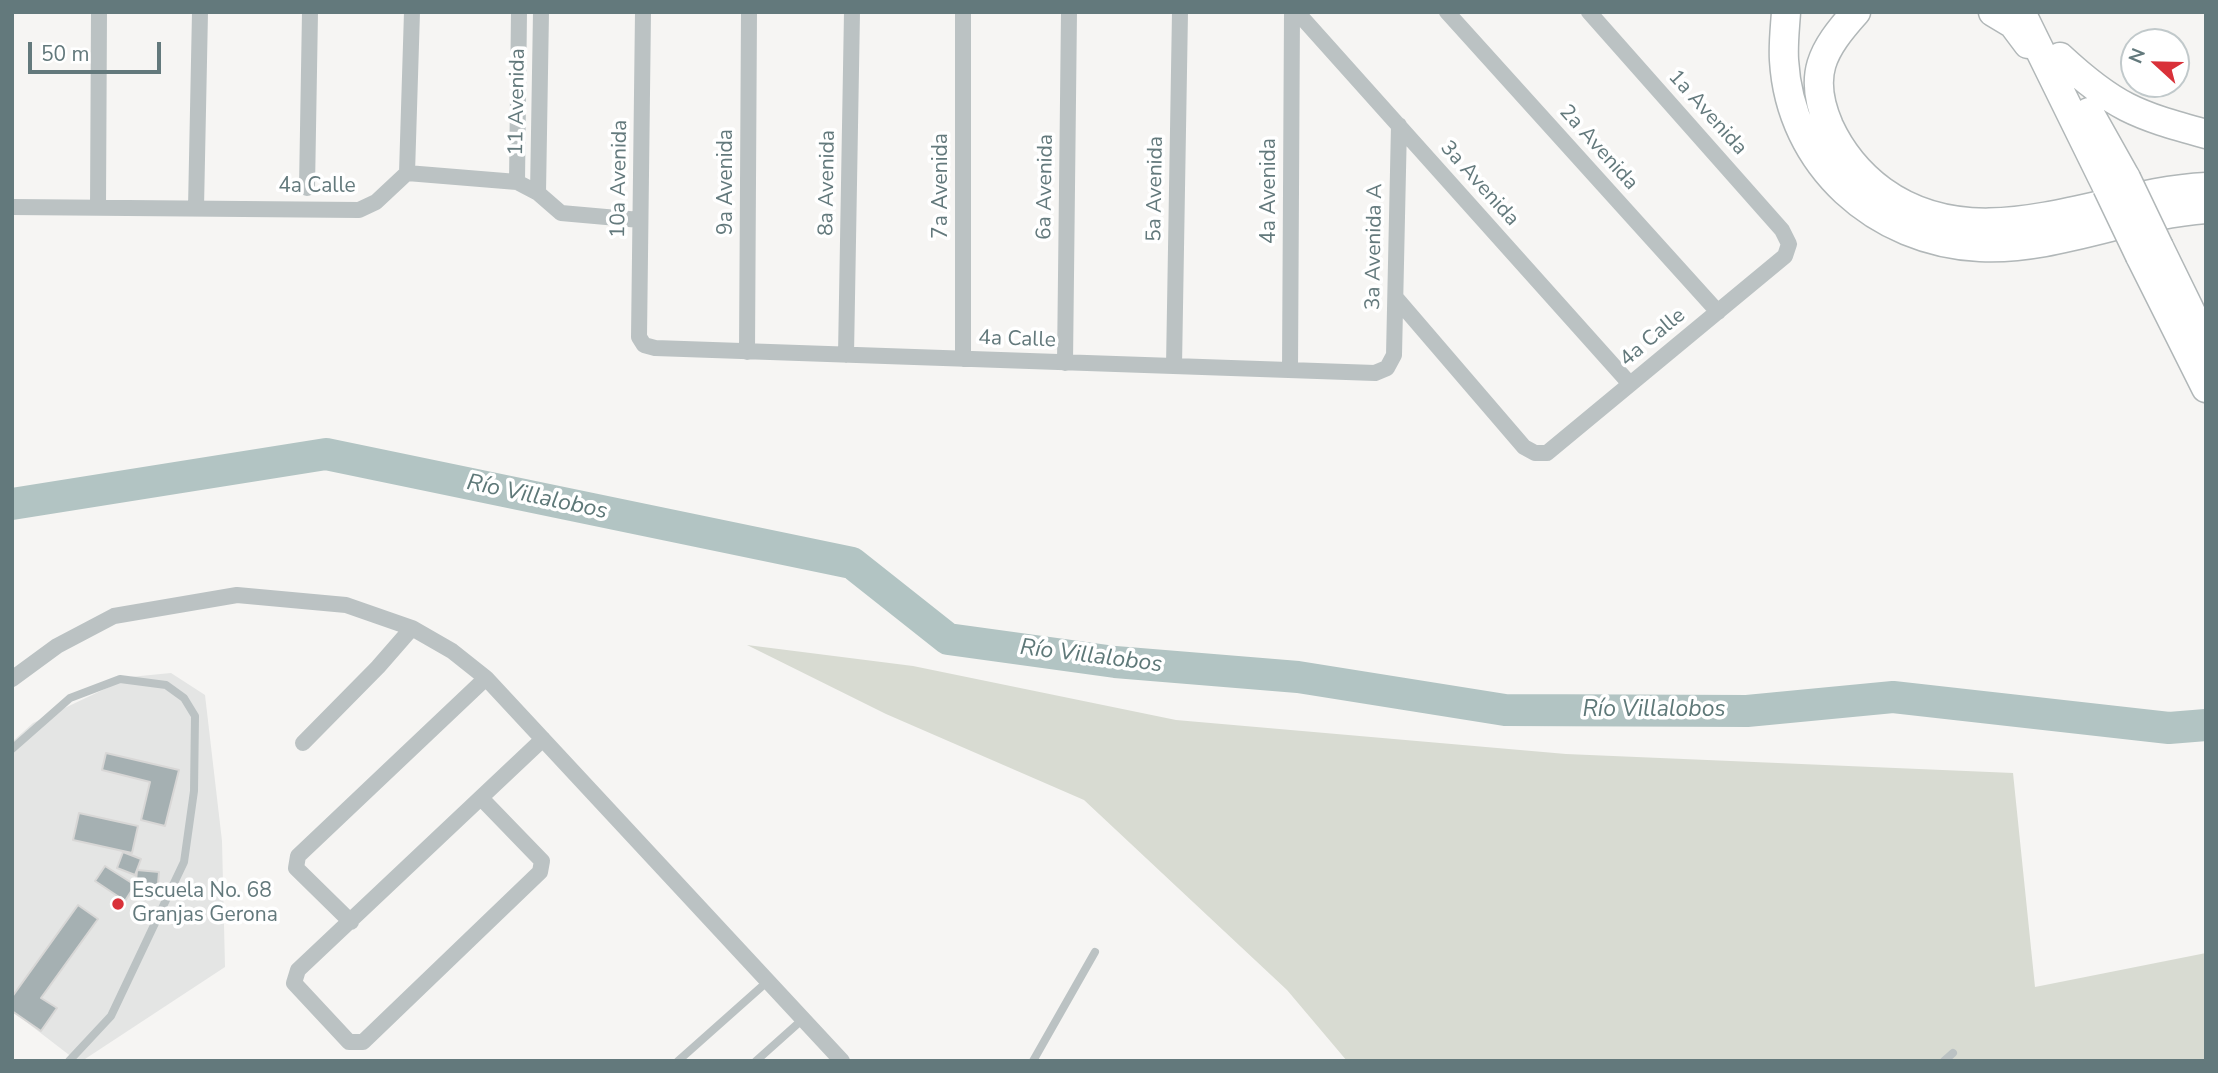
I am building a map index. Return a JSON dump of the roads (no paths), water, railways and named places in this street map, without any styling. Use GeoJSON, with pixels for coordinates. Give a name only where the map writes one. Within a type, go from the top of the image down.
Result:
{"type":"FeatureCollection","features":[{"type":"Feature","properties":{"kind":"highway"},"geometry":{"type":"LineString","coordinates":[[1786,12],[1783,61],[1793,111],[1818,159],[1849,197],[1891,226],[1936,240],[1981,247],[2035,243],[2176,211],[2206,209]]}},
{"type":"Feature","properties":{"kind":"highway"},"geometry":{"type":"LineString","coordinates":[[1856,12],[1830,40],[1819,67],[1821,107],[1838,145],[1866,179],[1903,206],[1944,219],[1982,224],[2030,220],[2173,189],[2206,187]]}},
{"type":"Feature","properties":{"kind":"highway"},"geometry":{"type":"LineString","coordinates":[[1993,12],[2012,24],[2053,63],[2137,114],[2206,134]]}},
{"type":"Feature","properties":{"kind":"highway"},"geometry":{"type":"LineString","coordinates":[[2021,12],[2053,63],[2116,183],[2149,251],[2202,381]]}},
{"type":"Feature","properties":{"kind":"highway"},"geometry":{"type":"LineString","coordinates":[[2040,12],[2053,63]]}},
{"type":"Feature","properties":{"kind":"highway"},"geometry":{"type":"LineString","coordinates":[[2149,251],[2206,343]]}},
{"type":"Feature","properties":{"kind":"street"},"geometry":{"type":"LineString","coordinates":[[97,207],[99,12]]}},
{"type":"Feature","properties":{"kind":"street"},"geometry":{"type":"LineString","coordinates":[[196,208],[200,12]]}},
{"type":"Feature","properties":{"kind":"street"},"geometry":{"type":"LineString","coordinates":[[307,188],[310,12]]}},
{"type":"Feature","properties":{"kind":"street"},"geometry":{"type":"LineString","coordinates":[[412,12],[407,173],[517,182],[538,193],[561,213],[640,220]]}},
{"type":"Feature","properties":{"kind":"street","name":"11 Avenida"},"geometry":{"type":"LineString","coordinates":[[517,182],[519,12]]}},
{"type":"Feature","properties":{"kind":"street","name":"11 Avenida"},"geometry":{"type":"LineString","coordinates":[[538,193],[541,12]]}},
{"type":"Feature","properties":{"kind":"street","name":"10a Avenida"},"geometry":{"type":"LineString","coordinates":[[643,12],[639,337],[644,345]]}},
{"type":"Feature","properties":{"kind":"street","name":"9a Avenida"},"geometry":{"type":"LineString","coordinates":[[747,352],[750,12]]}},
{"type":"Feature","properties":{"kind":"street","name":"8a Avenida"},"geometry":{"type":"LineString","coordinates":[[846,355],[852,12]]}},
{"type":"Feature","properties":{"kind":"street","name":"7a Avenida"},"geometry":{"type":"LineString","coordinates":[[962,359],[963,12]]}},
{"type":"Feature","properties":{"kind":"street","name":"6a Avenida"},"geometry":{"type":"LineString","coordinates":[[1065,363],[1069,12]]}},
{"type":"Feature","properties":{"kind":"street","name":"5a Avenida"},"geometry":{"type":"LineString","coordinates":[[1174,366],[1181,12]]}},
{"type":"Feature","properties":{"kind":"street","name":"3a Avenida"},"geometry":{"type":"LineString","coordinates":[[1295,12],[1630,384]]}},
{"type":"Feature","properties":{"kind":"street","name":"4a Avenida"},"geometry":{"type":"LineString","coordinates":[[1290,370],[1295,12]]}},
{"type":"Feature","properties":{"kind":"street","name":"2a Avenida"},"geometry":{"type":"LineString","coordinates":[[1447,12],[1718,312]]}},
{"type":"Feature","properties":{"kind":"street","name":"1a Avenida"},"geometry":{"type":"LineString","coordinates":[[1589,12],[1783,230],[1789,244]]}},
{"type":"Feature","properties":{"kind":"street","name":"3a Avenida A"},"geometry":{"type":"LineString","coordinates":[[1387,368],[1394,355],[1399,125]]}},
{"type":"Feature","properties":{"kind":"street","name":"4a Calle"},"geometry":{"type":"LineString","coordinates":[[12,207],[359,210],[376,202],[407,173]]}},
{"type":"Feature","properties":{"kind":"street","name":"4a Calle"},"geometry":{"type":"LineString","coordinates":[[1396,298],[1524,447],[1535,453],[1547,453],[1785,257],[1789,244]]}},
{"type":"Feature","properties":{"kind":"street","name":"4a Calle"},"geometry":{"type":"LineString","coordinates":[[644,345],[655,348],[747,352],[1375,373],[1387,368]]}},
{"type":"Feature","properties":{"kind":"street"},"geometry":{"type":"LineString","coordinates":[[12,679],[57,646],[114,615],[237,595],[346,605],[412,628],[452,651],[486,678],[842,1061]]}},
{"type":"Feature","properties":{"kind":"street"},"geometry":{"type":"LineString","coordinates":[[303,743],[378,667],[412,628]]}},
{"type":"Feature","properties":{"kind":"street"},"geometry":{"type":"LineString","coordinates":[[351,922],[296,868],[298,856],[486,678]]}},
{"type":"Feature","properties":{"kind":"street"},"geometry":{"type":"LineString","coordinates":[[481,798],[542,861],[540,872],[363,1042],[349,1042],[294,983],[298,970],[543,739]]}},
{"type":"Feature","properties":{"kind":"lane"},"geometry":{"type":"LineString","coordinates":[[12,749],[70,698],[120,679],[166,685],[184,698],[195,716],[194,791],[184,862],[111,1016],[69,1061]]}},
{"type":"Feature","properties":{"kind":"lane"},"geometry":{"type":"LineString","coordinates":[[1032,1061],[1095,952]]}},
{"type":"Feature","properties":{"kind":"lane"},"geometry":{"type":"LineString","coordinates":[[678,1061],[768,981]]}},
{"type":"Feature","properties":{"kind":"lane"},"geometry":{"type":"LineString","coordinates":[[756,1061],[803,1019]]}},
{"type":"Feature","properties":{"kind":"lane"},"geometry":{"type":"LineString","coordinates":[[1944,1061],[1952,1053]]}},
{"type":"Feature","properties":{"kind":"waterway","name":"Río Villalobos"},"geometry":{"type":"LineString","coordinates":[[12,504],[326,454],[852,563],[948,639],[1115,662],[1298,677],[1505,710],[1747,711],[1893,697],[2169,728],[2206,725]]}},
{"type":"Feature","properties":{"kind":"place","name":"Escuela No. 68 Granjas Gerona"},"geometry":{"type":"Point","coordinates":[118,904]}}]}
